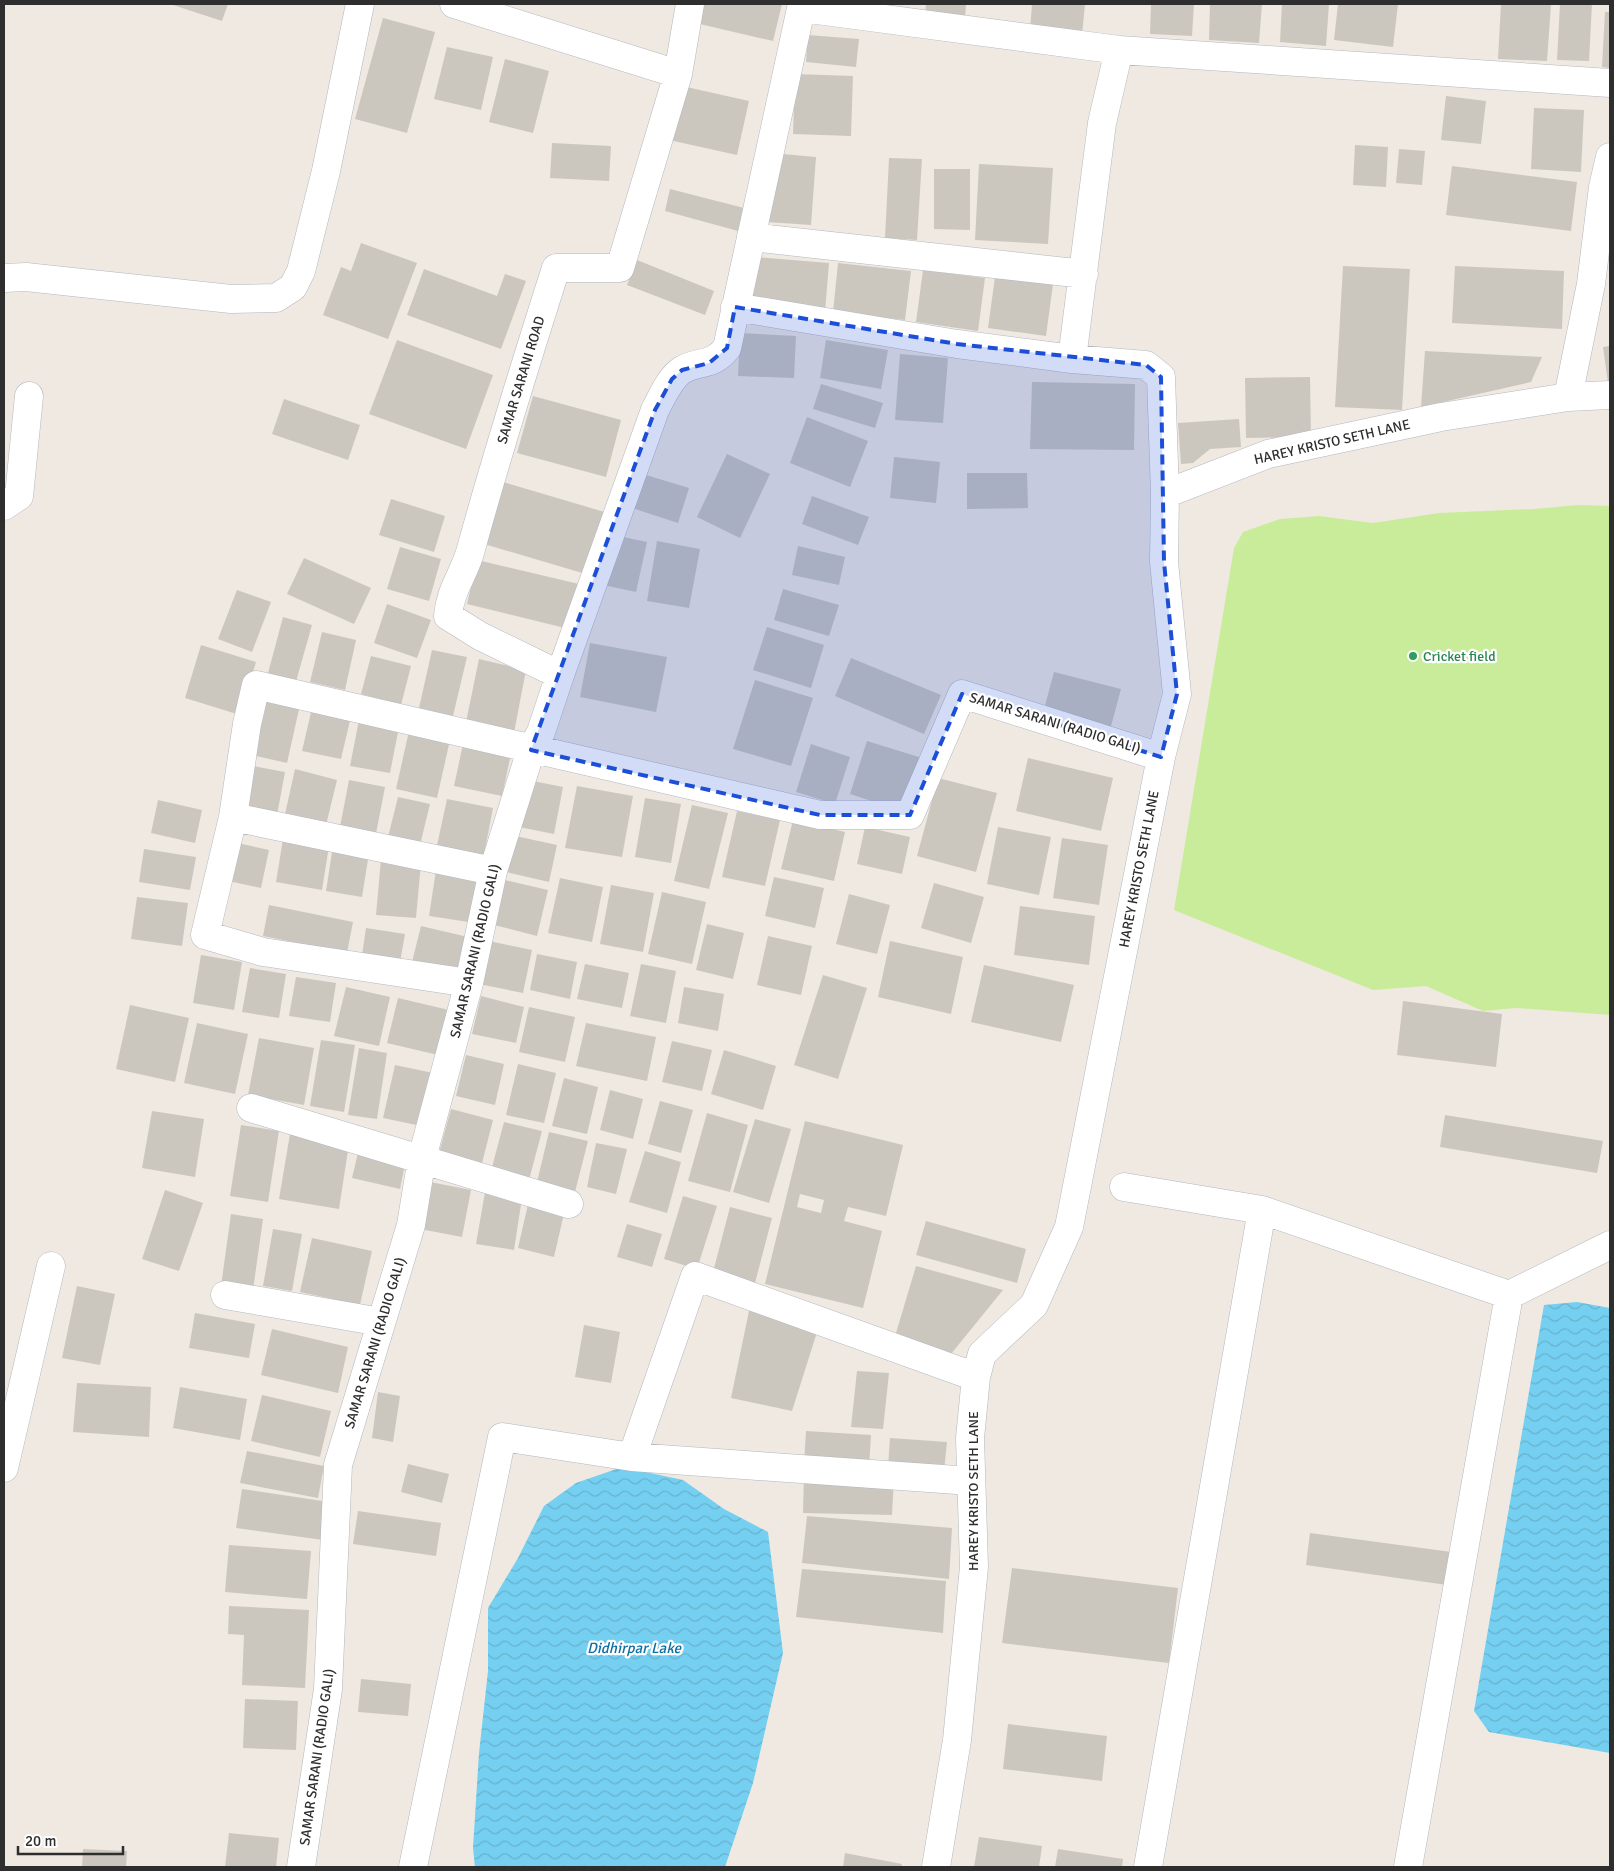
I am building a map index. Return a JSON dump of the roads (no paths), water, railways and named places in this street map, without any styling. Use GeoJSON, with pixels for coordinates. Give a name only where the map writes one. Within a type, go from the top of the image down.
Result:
{"type":"FeatureCollection","features":[{"type":"Feature","properties":{"kind":"street"},"geometry":{"type":"LineString","coordinates":[[4,278],[26,277],[232,299],[276,298],[293,287],[301,271],[324,180],[360,4]]}},
{"type":"Feature","properties":{"kind":"street"},"geometry":{"type":"LineString","coordinates":[[454,4],[678,74]]}},
{"type":"Feature","properties":{"kind":"street","name":"SAMAR SARANI ROAD"},"geometry":{"type":"LineString","coordinates":[[560,676],[480,636],[448,616],[449,599],[470,553],[502,439],[556,268],[620,268],[678,74],[690,4]]}},
{"type":"Feature","properties":{"kind":"street"},"geometry":{"type":"LineString","coordinates":[[469,983],[263,952],[205,935],[233,817],[247,724],[256,685],[531,750],[541,732],[655,410],[672,379],[682,370],[709,363],[720,356],[727,348],[802,6],[1119,50],[1610,83]]}},
{"type":"Feature","properties":{"kind":"street"},"geometry":{"type":"LineString","coordinates":[[1072,360],[1102,123],[1119,50]]}},
{"type":"Feature","properties":{"kind":"street"},"geometry":{"type":"LineString","coordinates":[[1568,397],[1591,284],[1603,187],[1610,157]]}},
{"type":"Feature","properties":{"kind":"street"},"geometry":{"type":"LineString","coordinates":[[751,237],[1084,274]]}},
{"type":"Feature","properties":{"kind":"street"},"geometry":{"type":"LineString","coordinates":[[736,307],[957,344],[1072,360],[1146,365],[1161,377],[1165,494]]}},
{"type":"Feature","properties":{"kind":"street","name":"HAREY KRISTO SETH LANE"},"geometry":{"type":"LineString","coordinates":[[936,1867],[957,1740],[974,1566],[970,1438],[976,1377],[982,1354],[1034,1305],[1069,1227],[1161,756],[1177,694],[1164,562],[1165,494],[1268,454],[1441,417],[1568,397],[1610,395]]}},
{"type":"Feature","properties":{"kind":"street"},"geometry":{"type":"LineString","coordinates":[[4,506],[19,496],[29,396]]}},
{"type":"Feature","properties":{"kind":"street","name":"SAMAR SARANI (RADIO GALI)"},"geometry":{"type":"LineString","coordinates":[[301,1867],[328,1689],[338,1465],[411,1225],[422,1158],[469,983],[493,871],[531,750],[820,816],[910,816],[962,694],[1161,756]]}},
{"type":"Feature","properties":{"kind":"street"},"geometry":{"type":"LineString","coordinates":[[233,817],[493,871]]}},
{"type":"Feature","properties":{"kind":"street"},"geometry":{"type":"LineString","coordinates":[[251,1108],[422,1158],[569,1204]]}},
{"type":"Feature","properties":{"kind":"street"},"geometry":{"type":"LineString","coordinates":[[1124,1187],[1262,1210],[1509,1295],[1610,1245]]}},
{"type":"Feature","properties":{"kind":"street"},"geometry":{"type":"LineString","coordinates":[[1148,1867],[1262,1210]]}},
{"type":"Feature","properties":{"kind":"street"},"geometry":{"type":"LineString","coordinates":[[4,1468],[51,1266]]}},
{"type":"Feature","properties":{"kind":"street"},"geometry":{"type":"LineString","coordinates":[[632,1458],[695,1276],[976,1377]]}},
{"type":"Feature","properties":{"kind":"street"},"geometry":{"type":"LineString","coordinates":[[225,1295],[381,1322]]}},
{"type":"Feature","properties":{"kind":"street"},"geometry":{"type":"LineString","coordinates":[[1408,1867],[1509,1295]]}},
{"type":"Feature","properties":{"kind":"street"},"geometry":{"type":"LineString","coordinates":[[413,1867],[502,1437],[632,1458],[972,1481]]}},
{"type":"Feature","properties":{"kind":"water"},"geometry":{"type":"Polygon","coordinates":[[[1577,1302],[1610,1308],[1610,1753],[1489,1732],[1474,1711],[1544,1305],[1577,1302]]]}},
{"type":"Feature","properties":{"kind":"water","name":"Didhirpar Lake"},"geometry":{"type":"Polygon","coordinates":[[[622,1467],[683,1480],[724,1509],[768,1532],[783,1653],[753,1783],[725,1867],[475,1867],[473,1848],[479,1753],[488,1671],[488,1608],[518,1558],[544,1506],[576,1483],[622,1467]]]}},
{"type":"Feature","properties":{"kind":"place","name":"Cricket field"},"geometry":{"type":"Point","coordinates":[1413,656]}}]}
